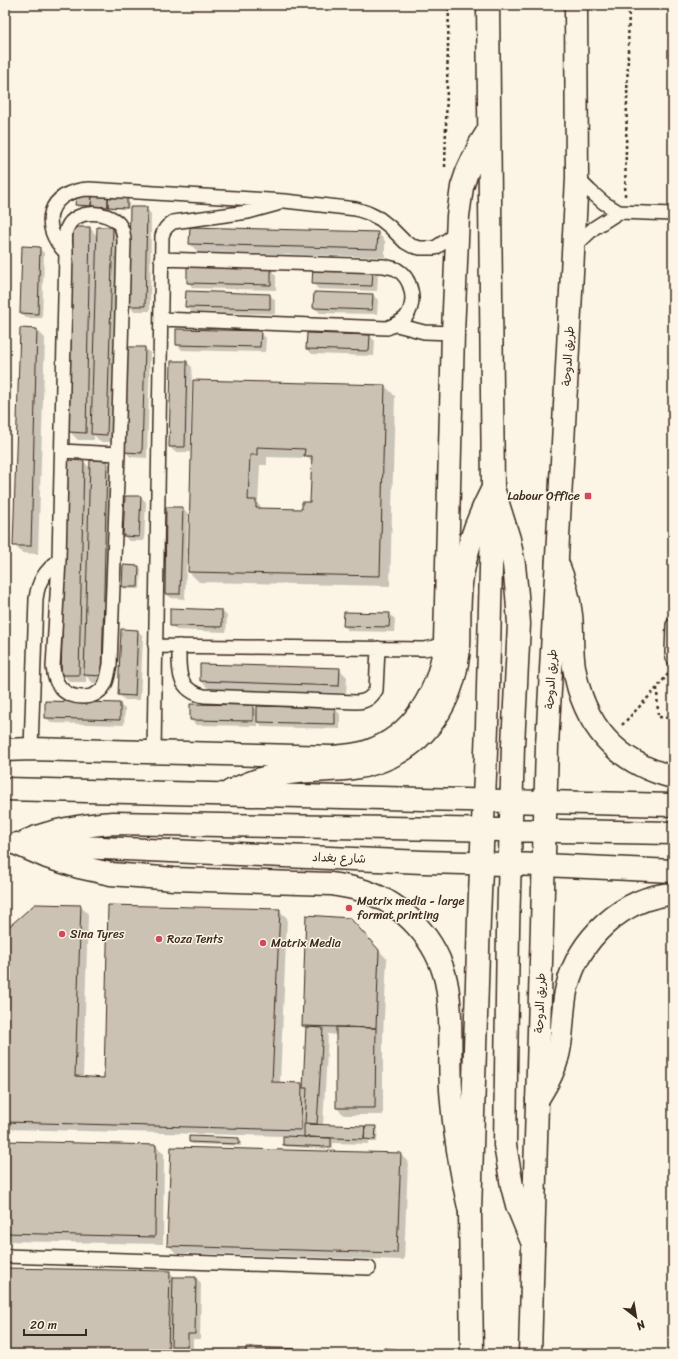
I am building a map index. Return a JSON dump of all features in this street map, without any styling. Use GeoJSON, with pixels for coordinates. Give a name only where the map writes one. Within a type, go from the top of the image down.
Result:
{"type":"FeatureCollection","features":[{"type":"Feature","properties":{"kind":"main road"},"geometry":{"type":"LineString","coordinates":[[472,1354],[470,1212],[487,727],[493,488],[488,132],[488,5]]}},
{"type":"Feature","properties":{"kind":"main road","name":"طريق الدوحة"},"geometry":{"type":"LineString","coordinates":[[530,1354],[545,801],[576,178],[576,5]]}},
{"type":"Feature","properties":{"kind":"main road"},"geometry":{"type":"LineString","coordinates":[[5,750],[31,749],[332,757],[367,752],[382,745],[410,726],[418,716],[436,682],[443,658],[445,641],[456,234],[459,201],[462,186],[473,158],[488,132]]}},
{"type":"Feature","properties":{"kind":"main road"},"geometry":{"type":"LineString","coordinates":[[225,794],[256,780],[273,776],[301,772],[341,770],[376,764],[407,748],[420,738],[433,722],[451,686],[459,647],[460,602],[466,555],[472,532],[493,488]]}},
{"type":"Feature","properties":{"kind":"main road"},"geometry":{"type":"LineString","coordinates":[[493,488],[509,539],[517,595],[518,649],[508,929],[505,1145],[514,1192],[533,1244]]}},
{"type":"Feature","properties":{"kind":"main road"},"geometry":{"type":"LineString","coordinates":[[557,562],[568,596],[571,614],[576,681],[587,711],[607,741],[620,753],[636,764],[654,772],[673,777]]}},
{"type":"Feature","properties":{"kind":"main road"},"geometry":{"type":"LineString","coordinates":[[5,789],[673,805]]}},
{"type":"Feature","properties":{"kind":"main road"},"geometry":{"type":"LineString","coordinates":[[11,844],[67,829],[113,823],[673,833]]}},
{"type":"Feature","properties":{"kind":"main road"},"geometry":{"type":"LineString","coordinates":[[11,844],[79,867],[111,874],[174,880],[331,884],[348,886],[380,898],[394,906],[408,917],[417,925],[432,946],[441,964],[446,981],[449,1011],[453,1120],[463,1182],[470,1212]]}},
{"type":"Feature","properties":{"kind":"main road","name":"شارع بغداد"},"geometry":{"type":"LineString","coordinates":[[11,844],[673,871]]}},
{"type":"Feature","properties":{"kind":"main road"},"geometry":{"type":"LineString","coordinates":[[537,1100],[552,1073],[557,1058],[567,986],[577,961],[584,949],[601,928],[625,909],[654,897],[673,894]]}},
{"type":"Feature","properties":{"kind":"lane"},"geometry":{"type":"LineString","coordinates":[[576,178],[594,195],[622,212],[673,214]]}},
{"type":"Feature","properties":{"kind":"lane"},"geometry":{"type":"LineString","coordinates":[[66,253],[55,240],[50,223],[53,206],[60,198],[69,193],[89,189],[284,201],[356,209],[368,213],[390,227],[405,242],[420,248],[435,248],[456,234]]}},
{"type":"Feature","properties":{"kind":"lane"},"geometry":{"type":"LineString","coordinates":[[154,752],[162,236],[164,230],[173,222],[248,212],[284,201]]}},
{"type":"Feature","properties":{"kind":"lane"},"geometry":{"type":"LineString","coordinates":[[573,248],[594,228],[622,212]]}},
{"type":"Feature","properties":{"kind":"lane"},"geometry":{"type":"LineString","coordinates":[[89,213],[97,213],[106,215],[120,225],[124,242],[110,665],[108,677],[103,687],[94,695],[82,697],[70,695],[61,689],[54,679],[53,667],[59,560],[66,253],[66,237],[68,227],[73,220],[89,213]]}},
{"type":"Feature","properties":{"kind":"lane"},"geometry":{"type":"LineString","coordinates":[[161,319],[387,328],[396,325],[406,316],[412,304],[412,290],[406,278],[396,270],[384,266],[162,259]]}},
{"type":"Feature","properties":{"kind":"lane"},"geometry":{"type":"LineString","coordinates":[[396,325],[424,332],[453,333]]}},
{"type":"Feature","properties":{"kind":"lane"},"geometry":{"type":"LineString","coordinates":[[62,451],[118,454]]}},
{"type":"Feature","properties":{"kind":"lane"},"geometry":{"type":"LineString","coordinates":[[31,749],[37,589],[45,572],[59,560]]}},
{"type":"Feature","properties":{"kind":"lane"},"geometry":{"type":"LineString","coordinates":[[673,625],[673,658]]}},
{"type":"Feature","properties":{"kind":"lane"},"geometry":{"type":"LineString","coordinates":[[155,646],[424,649],[435,648],[445,641]]}},
{"type":"Feature","properties":{"kind":"lane"},"geometry":{"type":"LineString","coordinates":[[179,646],[179,667],[182,680],[185,686],[197,694],[204,696],[356,702],[362,702],[368,699],[376,690],[378,648]]}},
{"type":"Feature","properties":{"kind":"lane"},"geometry":{"type":"LineString","coordinates":[[5,1256],[369,1268]]}},
{"type":"Feature","properties":{"kind":"path"},"geometry":{"type":"LineString","coordinates":[[444,172],[449,5]]}},
{"type":"Feature","properties":{"kind":"path"},"geometry":{"type":"LineString","coordinates":[[622,212],[629,5]]}},
{"type":"Feature","properties":{"kind":"path"},"geometry":{"type":"LineString","coordinates":[[607,741],[657,688],[669,672]]}},
{"type":"Feature","properties":{"kind":"path"},"geometry":{"type":"LineString","coordinates":[[657,688],[658,718],[673,718]]}},
{"type":"Feature","properties":{"kind":"building"},"geometry":{"type":"Polygon","coordinates":[[[76,196],[92,196],[91,206],[75,205],[76,196]]]}},
{"type":"Feature","properties":{"kind":"building"},"geometry":{"type":"Polygon","coordinates":[[[92,196],[108,197],[108,207],[91,206],[92,196]]]}},
{"type":"Feature","properties":{"kind":"building"},"geometry":{"type":"Polygon","coordinates":[[[108,197],[127,198],[127,208],[108,207],[108,197]]]}},
{"type":"Feature","properties":{"kind":"building"},"geometry":{"type":"Polygon","coordinates":[[[130,207],[147,207],[145,306],[128,306],[130,207]]]}},
{"type":"Feature","properties":{"kind":"building"},"geometry":{"type":"Polygon","coordinates":[[[73,227],[90,227],[86,433],[69,432],[73,227]]]}},
{"type":"Feature","properties":{"kind":"building"},"geometry":{"type":"Polygon","coordinates":[[[97,227],[113,227],[107,435],[91,434],[97,227]]]}},
{"type":"Feature","properties":{"kind":"building"},"geometry":{"type":"Polygon","coordinates":[[[190,227],[378,232],[377,249],[189,244],[190,227]]]}},
{"type":"Feature","properties":{"kind":"building"},"geometry":{"type":"Polygon","coordinates":[[[22,246],[40,247],[38,314],[20,313],[22,246]]]}},
{"type":"Feature","properties":{"kind":"building"},"geometry":{"type":"Polygon","coordinates":[[[187,267],[271,269],[271,285],[187,283],[187,267]]]}},
{"type":"Feature","properties":{"kind":"building"},"geometry":{"type":"Polygon","coordinates":[[[313,267],[373,270],[372,286],[312,284],[313,267]]]}},
{"type":"Feature","properties":{"kind":"building"},"geometry":{"type":"Polygon","coordinates":[[[186,291],[270,294],[270,309],[185,307],[186,291]]]}},
{"type":"Feature","properties":{"kind":"building"},"geometry":{"type":"Polygon","coordinates":[[[314,292],[373,294],[372,310],[313,308],[314,292]]]}},
{"type":"Feature","properties":{"kind":"building"},"geometry":{"type":"Polygon","coordinates":[[[20,328],[37,329],[31,546],[13,546],[20,328]]]}},
{"type":"Feature","properties":{"kind":"building"},"geometry":{"type":"Polygon","coordinates":[[[176,329],[261,331],[260,347],[176,345],[176,329]]]}},
{"type":"Feature","properties":{"kind":"building"},"geometry":{"type":"Polygon","coordinates":[[[307,333],[370,335],[369,351],[306,349],[307,333]]]}},
{"type":"Feature","properties":{"kind":"building"},"geometry":{"type":"Polygon","coordinates":[[[127,347],[145,347],[142,453],[124,452],[127,347]]]}},
{"type":"Feature","properties":{"kind":"building"},"geometry":{"type":"Polygon","coordinates":[[[171,361],[187,361],[185,447],[169,447],[171,361]]]}},
{"type":"Feature","properties":{"kind":"building"},"geometry":{"type":"Polygon","coordinates":[[[193,380],[385,385],[380,576],[188,572],[193,380]],[[257,447],[257,455],[250,455],[248,500],[256,500],[256,508],[302,509],[302,502],[310,502],[312,456],[304,456],[305,449],[257,447]]]}},
{"type":"Feature","properties":{"kind":"building"},"geometry":{"type":"Polygon","coordinates":[[[67,460],[84,461],[79,675],[61,675],[67,460]]]}},
{"type":"Feature","properties":{"kind":"building"},"geometry":{"type":"Polygon","coordinates":[[[90,460],[107,461],[102,676],[84,675],[90,460]]]}},
{"type":"Feature","properties":{"kind":"building"},"geometry":{"type":"Polygon","coordinates":[[[125,496],[141,496],[139,537],[123,536],[125,496]]]}},
{"type":"Feature","properties":{"kind":"building"},"geometry":{"type":"Polygon","coordinates":[[[166,507],[183,507],[180,594],[165,594],[166,507]]]}},
{"type":"Feature","properties":{"kind":"building"},"geometry":{"type":"Polygon","coordinates":[[[123,565],[139,566],[138,587],[122,587],[123,565]]]}},
{"type":"Feature","properties":{"kind":"building"},"geometry":{"type":"Polygon","coordinates":[[[170,608],[222,610],[222,627],[170,626],[170,608]]]}},
{"type":"Feature","properties":{"kind":"building"},"geometry":{"type":"Polygon","coordinates":[[[344,612],[390,613],[389,627],[343,626],[344,612]]]}},
{"type":"Feature","properties":{"kind":"building"},"geometry":{"type":"Polygon","coordinates":[[[121,629],[138,630],[135,696],[118,695],[121,629]]]}},
{"type":"Feature","properties":{"kind":"building"},"geometry":{"type":"Polygon","coordinates":[[[200,664],[340,668],[339,686],[200,681],[200,664]]]}},
{"type":"Feature","properties":{"kind":"building"},"geometry":{"type":"Polygon","coordinates":[[[45,701],[120,703],[120,720],[45,718],[45,701]]]}},
{"type":"Feature","properties":{"kind":"building"},"geometry":{"type":"Polygon","coordinates":[[[190,704],[253,705],[253,721],[190,720],[190,704]]]}},
{"type":"Feature","properties":{"kind":"building"},"geometry":{"type":"Polygon","coordinates":[[[257,706],[335,708],[335,724],[257,722],[257,706]]]}},
{"type":"Feature","properties":{"kind":"building"},"geometry":{"type":"Polygon","coordinates":[[[35,904],[81,905],[75,1076],[104,1078],[108,905],[280,909],[272,1082],[302,1083],[301,1130],[5,1122],[5,930],[35,904]]]}},
{"type":"Feature","properties":{"kind":"building"},"geometry":{"type":"Polygon","coordinates":[[[306,915],[350,918],[379,950],[376,1028],[302,1026],[306,915]]]}},
{"type":"Feature","properties":{"kind":"building"},"geometry":{"type":"Polygon","coordinates":[[[306,1027],[323,1028],[317,1124],[305,1123],[307,1088],[303,1088],[306,1027]]]}},
{"type":"Feature","properties":{"kind":"building"},"geometry":{"type":"Polygon","coordinates":[[[336,1027],[376,1028],[375,1108],[336,1108],[336,1027]]]}},
{"type":"Feature","properties":{"kind":"building"},"geometry":{"type":"Polygon","coordinates":[[[304,1124],[365,1126],[364,1139],[304,1137],[304,1124]]]}},
{"type":"Feature","properties":{"kind":"building"},"geometry":{"type":"Polygon","coordinates":[[[365,1126],[376,1126],[375,1140],[364,1139],[365,1126]]]}},
{"type":"Feature","properties":{"kind":"building"},"geometry":{"type":"Polygon","coordinates":[[[189,1136],[239,1138],[239,1144],[189,1142],[189,1136]]]}},
{"type":"Feature","properties":{"kind":"building"},"geometry":{"type":"Polygon","coordinates":[[[283,1136],[331,1138],[331,1147],[283,1145],[283,1136]]]}},
{"type":"Feature","properties":{"kind":"building"},"geometry":{"type":"Polygon","coordinates":[[[5,1141],[156,1145],[155,1237],[5,1233],[5,1141]]]}},
{"type":"Feature","properties":{"kind":"building"},"geometry":{"type":"Polygon","coordinates":[[[171,1147],[401,1153],[397,1253],[167,1246],[171,1147]]]}},
{"type":"Feature","properties":{"kind":"building"},"geometry":{"type":"Polygon","coordinates":[[[5,1268],[170,1271],[168,1354],[5,1354],[5,1268]]]}},
{"type":"Feature","properties":{"kind":"building"},"geometry":{"type":"Polygon","coordinates":[[[173,1277],[196,1277],[195,1334],[188,1334],[188,1346],[171,1346],[173,1277]]]}},
{"type":"Feature","properties":{"kind":"building"},"geometry":{"type":"Polygon","coordinates":[[[246,1347],[305,1349],[305,1354],[246,1354],[246,1347]]]}},
{"type":"Feature","properties":{"kind":"building"},"geometry":{"type":"Polygon","coordinates":[[[384,1348],[396,1349],[396,1354],[383,1354],[384,1348]]]}},
{"type":"Feature","properties":{"kind":"building"},"geometry":{"type":"Polygon","coordinates":[[[188,1350],[246,1351],[246,1354],[188,1354],[188,1350]]]}},
{"type":"Feature","properties":{"kind":"building"},"geometry":{"type":"Polygon","coordinates":[[[305,1351],[333,1352],[333,1354],[305,1354],[305,1351]]]}},
{"type":"Feature","properties":{"kind":"place","name":"Labour Office"},"geometry":{"type":"Point","coordinates":[588,496]}},
{"type":"Feature","properties":{"kind":"place","name":"Matrix media - large format printing"},"geometry":{"type":"Point","coordinates":[349,908]}},
{"type":"Feature","properties":{"kind":"place","name":"Sina Tyres"},"geometry":{"type":"Point","coordinates":[62,934]}},
{"type":"Feature","properties":{"kind":"place","name":"Roza Tents"},"geometry":{"type":"Point","coordinates":[159,939]}},
{"type":"Feature","properties":{"kind":"place","name":"Matrix Media"},"geometry":{"type":"Point","coordinates":[263,943]}}]}
